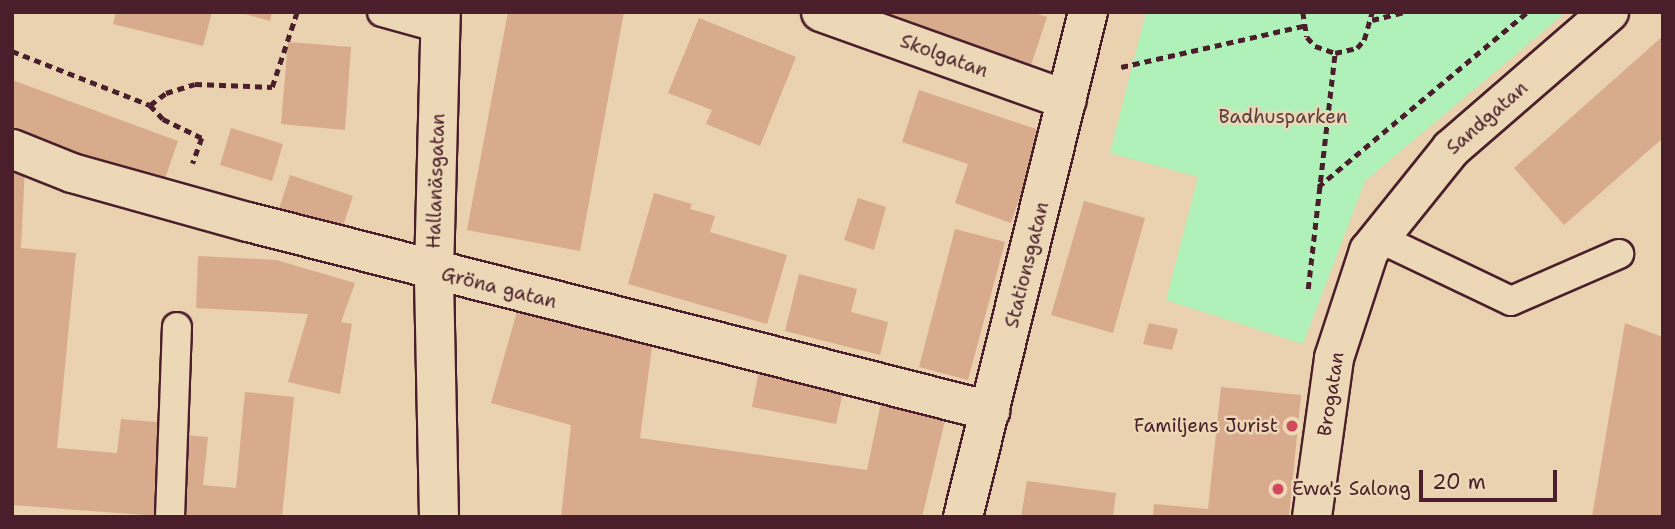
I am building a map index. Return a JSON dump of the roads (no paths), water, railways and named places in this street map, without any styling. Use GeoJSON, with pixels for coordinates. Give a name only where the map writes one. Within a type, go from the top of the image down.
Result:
{"type":"FeatureCollection","features":[{"type":"Feature","properties":{"kind":"street","name":"Skolgatan"},"geometry":{"type":"LineString","coordinates":[[821,12],[1068,100]]}},
{"type":"Feature","properties":{"kind":"street","name":"Stationsgatan"},"geometry":{"type":"LineString","coordinates":[[963,517],[1088,12]]}},
{"type":"Feature","properties":{"kind":"street","name":"Sandgatan"},"geometry":{"type":"LineString","coordinates":[[1379,238],[1451,149],[1609,12]]}},
{"type":"Feature","properties":{"kind":"street","name":"Hallanäsgatan"},"geometry":{"type":"LineString","coordinates":[[439,517],[433,272],[441,20]]}},
{"type":"Feature","properties":{"kind":"street","name":"Gröna gatan"},"geometry":{"type":"LineString","coordinates":[[12,149],[72,173],[433,272],[990,411]]}},
{"type":"Feature","properties":{"kind":"street","name":"Brogatan"},"geometry":{"type":"LineString","coordinates":[[1312,517],[1334,358],[1369,251],[1379,238]]}},
{"type":"Feature","properties":{"kind":"lane"},"geometry":{"type":"LineString","coordinates":[[382,12],[441,20]]}},
{"type":"Feature","properties":{"kind":"lane"},"geometry":{"type":"LineString","coordinates":[[1379,238],[1511,301],[1619,254]]}},
{"type":"Feature","properties":{"kind":"lane"},"geometry":{"type":"LineString","coordinates":[[170,517],[177,327]]}},
{"type":"Feature","properties":{"kind":"place","name":"Familjens Jurist"},"geometry":{"type":"Point","coordinates":[1292,426]}},
{"type":"Feature","properties":{"kind":"place","name":"Ewa's Salong"},"geometry":{"type":"Point","coordinates":[1278,489]}},
{"type":"Feature","properties":{"kind":"park label","name":"Badhusparken"},"geometry":{"type":"Point","coordinates":[1283,117]}}]}
